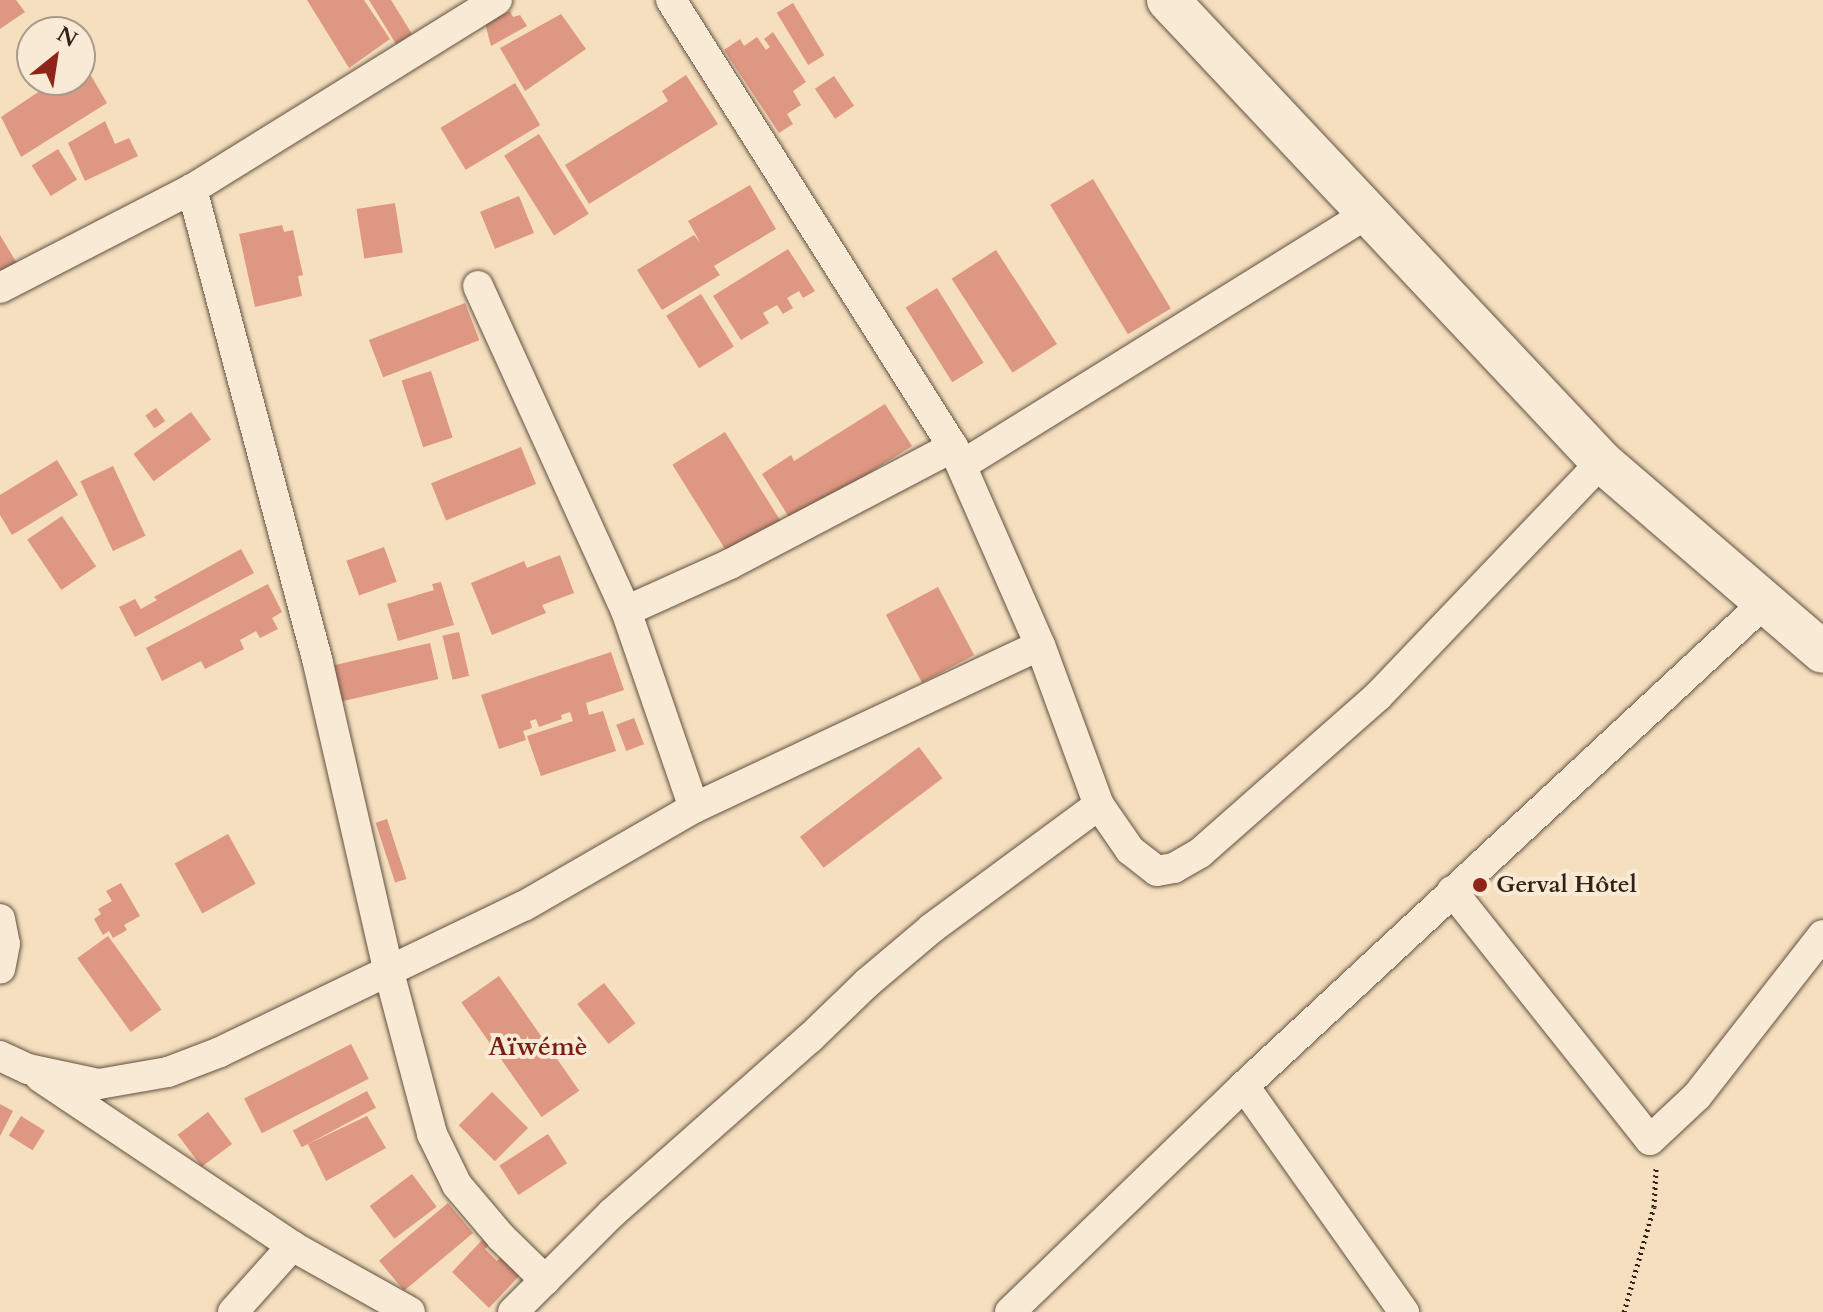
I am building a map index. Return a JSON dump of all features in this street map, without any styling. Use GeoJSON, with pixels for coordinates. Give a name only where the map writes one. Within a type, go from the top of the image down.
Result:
{"type":"FeatureCollection","features":[{"type":"Feature","properties":{"kind":"street"},"geometry":{"type":"LineString","coordinates":[[0,288],[192,189],[497,0]]}},
{"type":"Feature","properties":{"kind":"street"},"geometry":{"type":"LineString","coordinates":[[671,0],[958,456],[1040,645],[1099,805],[1130,850],[1157,871],[1174,868],[1200,853],[1378,696],[1602,462]]}},
{"type":"Feature","properties":{"kind":"street"},"geometry":{"type":"LineString","coordinates":[[1168,0],[1602,462],[1763,604],[1823,652]]}},
{"type":"Feature","properties":{"kind":"street"},"geometry":{"type":"LineString","coordinates":[[192,189],[318,663],[389,972],[432,1134],[457,1185],[501,1237],[545,1280]]}},
{"type":"Feature","properties":{"kind":"street"},"geometry":{"type":"LineString","coordinates":[[626,611],[958,456],[1368,213]]}},
{"type":"Feature","properties":{"kind":"street"},"geometry":{"type":"LineString","coordinates":[[478,286],[626,611],[694,808]]}},
{"type":"Feature","properties":{"kind":"street"},"geometry":{"type":"LineString","coordinates":[[1021,1308],[1244,1086],[1763,604]]}},
{"type":"Feature","properties":{"kind":"street"},"geometry":{"type":"LineString","coordinates":[[28,1069],[99,1084],[168,1072],[220,1052],[524,906],[694,808],[1040,645]]}},
{"type":"Feature","properties":{"kind":"street"},"geometry":{"type":"LineString","coordinates":[[513,1312],[612,1213],[809,1039],[867,983],[932,928],[1099,805]]}},
{"type":"Feature","properties":{"kind":"street"},"geometry":{"type":"LineString","coordinates":[[1452,891],[1650,1140],[1697,1096],[1823,935]]}},
{"type":"Feature","properties":{"kind":"street"},"geometry":{"type":"LineString","coordinates":[[0,919],[5,944],[0,969]]}},
{"type":"Feature","properties":{"kind":"street"},"geometry":{"type":"LineString","coordinates":[[0,1056],[28,1069],[292,1246],[410,1312]]}},
{"type":"Feature","properties":{"kind":"street"},"geometry":{"type":"LineString","coordinates":[[1244,1086],[1404,1312]]}},
{"type":"Feature","properties":{"kind":"street"},"geometry":{"type":"LineString","coordinates":[[233,1312],[292,1246]]}},
{"type":"Feature","properties":{"kind":"path"},"geometry":{"type":"LineString","coordinates":[[1624,1312],[1654,1207],[1656,1167],[1650,1140]]}},
{"type":"Feature","properties":{"kind":"building"},"geometry":{"type":"Polygon","coordinates":[[[0,0],[16,0],[25,12],[0,29],[0,0]]]}},
{"type":"Feature","properties":{"kind":"building"},"geometry":{"type":"Polygon","coordinates":[[[307,0],[364,0],[390,39],[349,68],[307,0]]]}},
{"type":"Feature","properties":{"kind":"building"},"geometry":{"type":"Polygon","coordinates":[[[369,0],[391,0],[412,34],[396,44],[369,0]]]}},
{"type":"Feature","properties":{"kind":"building"},"geometry":{"type":"Polygon","coordinates":[[[793,3],[824,55],[808,65],[777,13],[793,3]]]}},
{"type":"Feature","properties":{"kind":"building"},"geometry":{"type":"Polygon","coordinates":[[[510,11],[513,17],[520,15],[527,26],[491,46],[485,23],[510,11]]]}},
{"type":"Feature","properties":{"kind":"building"},"geometry":{"type":"Polygon","coordinates":[[[561,14],[586,49],[525,91],[500,48],[561,14]]]}},
{"type":"Feature","properties":{"kind":"building"},"geometry":{"type":"Polygon","coordinates":[[[773,32],[806,82],[793,91],[801,105],[787,114],[793,124],[779,133],[724,50],[740,39],[744,46],[757,37],[766,50],[770,47],[764,39],[773,32]]]}},
{"type":"Feature","properties":{"kind":"building"},"geometry":{"type":"Polygon","coordinates":[[[686,75],[718,124],[589,204],[565,165],[668,101],[662,91],[686,75]]]}},
{"type":"Feature","properties":{"kind":"building"},"geometry":{"type":"Polygon","coordinates":[[[834,76],[854,106],[835,119],[815,89],[834,76]]]}},
{"type":"Feature","properties":{"kind":"building"},"geometry":{"type":"Polygon","coordinates":[[[515,83],[540,125],[466,170],[440,128],[515,83]]]}},
{"type":"Feature","properties":{"kind":"building"},"geometry":{"type":"Polygon","coordinates":[[[96,84],[107,103],[21,157],[1,117],[32,96],[96,96],[96,84]]]}},
{"type":"Feature","properties":{"kind":"building"},"geometry":{"type":"Polygon","coordinates":[[[105,121],[115,144],[129,138],[138,156],[85,181],[68,143],[105,121]]]}},
{"type":"Feature","properties":{"kind":"building"},"geometry":{"type":"Polygon","coordinates":[[[539,134],[589,214],[554,235],[504,156],[539,134]]]}},
{"type":"Feature","properties":{"kind":"building"},"geometry":{"type":"Polygon","coordinates":[[[58,149],[77,180],[51,196],[32,165],[58,149]]]}},
{"type":"Feature","properties":{"kind":"building"},"geometry":{"type":"Polygon","coordinates":[[[1093,179],[1171,308],[1128,334],[1050,205],[1093,179]]]}},
{"type":"Feature","properties":{"kind":"building"},"geometry":{"type":"Polygon","coordinates":[[[750,185],[776,229],[714,266],[720,275],[662,310],[637,270],[694,235],[701,244],[688,221],[750,185]]]}},
{"type":"Feature","properties":{"kind":"building"},"geometry":{"type":"Polygon","coordinates":[[[519,196],[534,233],[495,249],[480,212],[519,196]]]}},
{"type":"Feature","properties":{"kind":"building"},"geometry":{"type":"Polygon","coordinates":[[[395,203],[403,252],[364,258],[356,209],[395,203]]]}},
{"type":"Feature","properties":{"kind":"building"},"geometry":{"type":"Polygon","coordinates":[[[282,225],[284,232],[293,230],[303,275],[298,276],[302,296],[255,307],[239,234],[282,225]]]}},
{"type":"Feature","properties":{"kind":"building"},"geometry":{"type":"Polygon","coordinates":[[[0,235],[18,265],[0,276],[0,235]]]}},
{"type":"Feature","properties":{"kind":"building"},"geometry":{"type":"Polygon","coordinates":[[[788,249],[815,291],[803,298],[799,291],[787,298],[793,308],[783,314],[777,305],[763,313],[769,323],[741,340],[713,296],[788,249]]]}},
{"type":"Feature","properties":{"kind":"building"},"geometry":{"type":"Polygon","coordinates":[[[996,250],[1057,344],[1013,373],[952,279],[996,250]]]}},
{"type":"Feature","properties":{"kind":"building"},"geometry":{"type":"Polygon","coordinates":[[[937,288],[984,363],[952,382],[906,308],[937,288]]]}},
{"type":"Feature","properties":{"kind":"building"},"geometry":{"type":"Polygon","coordinates":[[[701,294],[734,347],[699,368],[666,316],[701,294]]]}},
{"type":"Feature","properties":{"kind":"building"},"geometry":{"type":"Polygon","coordinates":[[[465,303],[479,340],[383,377],[369,340],[465,303]]]}},
{"type":"Feature","properties":{"kind":"building"},"geometry":{"type":"Polygon","coordinates":[[[431,371],[453,438],[423,447],[402,381],[431,371]]]}},
{"type":"Feature","properties":{"kind":"building"},"geometry":{"type":"Polygon","coordinates":[[[885,404],[912,446],[792,522],[762,474],[791,455],[794,461],[885,404]]]}},
{"type":"Feature","properties":{"kind":"building"},"geometry":{"type":"Polygon","coordinates":[[[156,408],[165,421],[155,429],[145,415],[156,408]]]}},
{"type":"Feature","properties":{"kind":"building"},"geometry":{"type":"Polygon","coordinates":[[[191,412],[211,440],[154,481],[134,454],[191,412]]]}},
{"type":"Feature","properties":{"kind":"building"},"geometry":{"type":"Polygon","coordinates":[[[725,432],[782,524],[730,556],[672,465],[725,432]]]}},
{"type":"Feature","properties":{"kind":"building"},"geometry":{"type":"Polygon","coordinates":[[[521,447],[536,484],[446,520],[431,483],[521,447]]]}},
{"type":"Feature","properties":{"kind":"building"},"geometry":{"type":"Polygon","coordinates":[[[57,460],[78,495],[12,535],[0,515],[0,495],[57,460]]]}},
{"type":"Feature","properties":{"kind":"building"},"geometry":{"type":"Polygon","coordinates":[[[113,466],[146,536],[113,551],[80,481],[113,466]]]}},
{"type":"Feature","properties":{"kind":"building"},"geometry":{"type":"Polygon","coordinates":[[[62,516],[96,567],[61,590],[27,539],[62,516]]]}},
{"type":"Feature","properties":{"kind":"building"},"geometry":{"type":"Polygon","coordinates":[[[384,547],[397,582],[359,595],[346,561],[384,547]]]}},
{"type":"Feature","properties":{"kind":"building"},"geometry":{"type":"Polygon","coordinates":[[[241,549],[254,573],[135,637],[119,607],[135,599],[141,609],[157,600],[154,597],[241,549]]]}},
{"type":"Feature","properties":{"kind":"building"},"geometry":{"type":"Polygon","coordinates":[[[560,555],[574,593],[542,605],[546,613],[492,635],[471,583],[524,561],[527,568],[560,555]]]}},
{"type":"Feature","properties":{"kind":"building"},"geometry":{"type":"Polygon","coordinates":[[[441,582],[454,625],[398,641],[387,604],[434,590],[432,584],[441,582]]]}},
{"type":"Feature","properties":{"kind":"building"},"geometry":{"type":"Polygon","coordinates":[[[268,584],[282,612],[272,618],[278,629],[260,638],[256,631],[240,640],[244,649],[205,669],[201,661],[162,681],[146,648],[268,584]]]}},
{"type":"Feature","properties":{"kind":"building"},"geometry":{"type":"Polygon","coordinates":[[[938,587],[974,655],[922,683],[886,615],[938,587]]]}},
{"type":"Feature","properties":{"kind":"building"},"geometry":{"type":"Polygon","coordinates":[[[459,632],[469,676],[453,680],[442,636],[459,632]]]}},
{"type":"Feature","properties":{"kind":"building"},"geometry":{"type":"Polygon","coordinates":[[[430,643],[438,679],[337,702],[329,666],[430,643]]]}},
{"type":"Feature","properties":{"kind":"building"},"geometry":{"type":"Polygon","coordinates":[[[611,652],[624,690],[586,703],[589,715],[603,711],[616,751],[541,776],[527,736],[573,721],[570,712],[561,715],[562,719],[539,727],[536,719],[530,721],[532,728],[523,731],[526,740],[499,749],[481,695],[611,652]]]}},
{"type":"Feature","properties":{"kind":"building"},"geometry":{"type":"Polygon","coordinates":[[[634,718],[644,744],[626,751],[616,725],[634,718]]]}},
{"type":"Feature","properties":{"kind":"building"},"geometry":{"type":"Polygon","coordinates":[[[919,747],[942,778],[823,868],[800,837],[919,747]]]}},
{"type":"Feature","properties":{"kind":"building"},"geometry":{"type":"Polygon","coordinates":[[[387,819],[406,879],[395,883],[376,823],[387,819]]]}},
{"type":"Feature","properties":{"kind":"building"},"geometry":{"type":"Polygon","coordinates":[[[228,834],[256,884],[202,913],[175,864],[228,834]]]}},
{"type":"Feature","properties":{"kind":"building"},"geometry":{"type":"Polygon","coordinates":[[[121,883],[140,916],[124,925],[127,930],[113,938],[109,931],[103,935],[94,919],[101,914],[98,909],[112,901],[106,891],[121,883]]]}},
{"type":"Feature","properties":{"kind":"building"},"geometry":{"type":"Polygon","coordinates":[[[108,936],[161,1010],[131,1032],[77,958],[108,936]]]}},
{"type":"Feature","properties":{"kind":"building"},"geometry":{"type":"Polygon","coordinates":[[[499,976],[579,1091],[542,1117],[461,1002],[499,976]]]}},
{"type":"Feature","properties":{"kind":"building"},"geometry":{"type":"Polygon","coordinates":[[[604,983],[635,1023],[609,1044],[577,1004],[604,983]]]}},
{"type":"Feature","properties":{"kind":"building"},"geometry":{"type":"Polygon","coordinates":[[[351,1044],[369,1079],[262,1133],[244,1098],[351,1044]]]}},
{"type":"Feature","properties":{"kind":"building"},"geometry":{"type":"Polygon","coordinates":[[[367,1091],[376,1108],[302,1147],[293,1130],[367,1091]]]}},
{"type":"Feature","properties":{"kind":"building"},"geometry":{"type":"Polygon","coordinates":[[[492,1092],[528,1128],[495,1161],[459,1125],[492,1092]]]}},
{"type":"Feature","properties":{"kind":"building"},"geometry":{"type":"Polygon","coordinates":[[[0,1104],[13,1111],[0,1136],[0,1104]]]}},
{"type":"Feature","properties":{"kind":"building"},"geometry":{"type":"Polygon","coordinates":[[[208,1112],[232,1144],[202,1167],[178,1135],[208,1112]]]}},
{"type":"Feature","properties":{"kind":"building"},"geometry":{"type":"Polygon","coordinates":[[[21,1116],[45,1131],[33,1150],[9,1136],[21,1116]]]}},
{"type":"Feature","properties":{"kind":"building"},"geometry":{"type":"Polygon","coordinates":[[[367,1116],[386,1148],[326,1181],[308,1144],[367,1116]]]}},
{"type":"Feature","properties":{"kind":"building"},"geometry":{"type":"Polygon","coordinates":[[[548,1134],[567,1163],[518,1195],[499,1166],[548,1134]]]}},
{"type":"Feature","properties":{"kind":"building"},"geometry":{"type":"Polygon","coordinates":[[[412,1174],[437,1207],[394,1239],[370,1206],[412,1174]]]}},
{"type":"Feature","properties":{"kind":"building"},"geometry":{"type":"Polygon","coordinates":[[[448,1203],[473,1233],[404,1291],[379,1261],[448,1203]]]}},
{"type":"Feature","properties":{"kind":"building"},"geometry":{"type":"Polygon","coordinates":[[[483,1239],[489,1245],[485,1249],[497,1261],[501,1257],[520,1275],[489,1308],[452,1272],[483,1239]]]}},
{"type":"Feature","properties":{"kind":"place","name":"Gerval Hôtel"},"geometry":{"type":"Point","coordinates":[1480,885]}},
{"type":"Feature","properties":{"kind":"district","name":"Aïwémè"},"geometry":{"type":"Point","coordinates":[538,1047]}}]}
